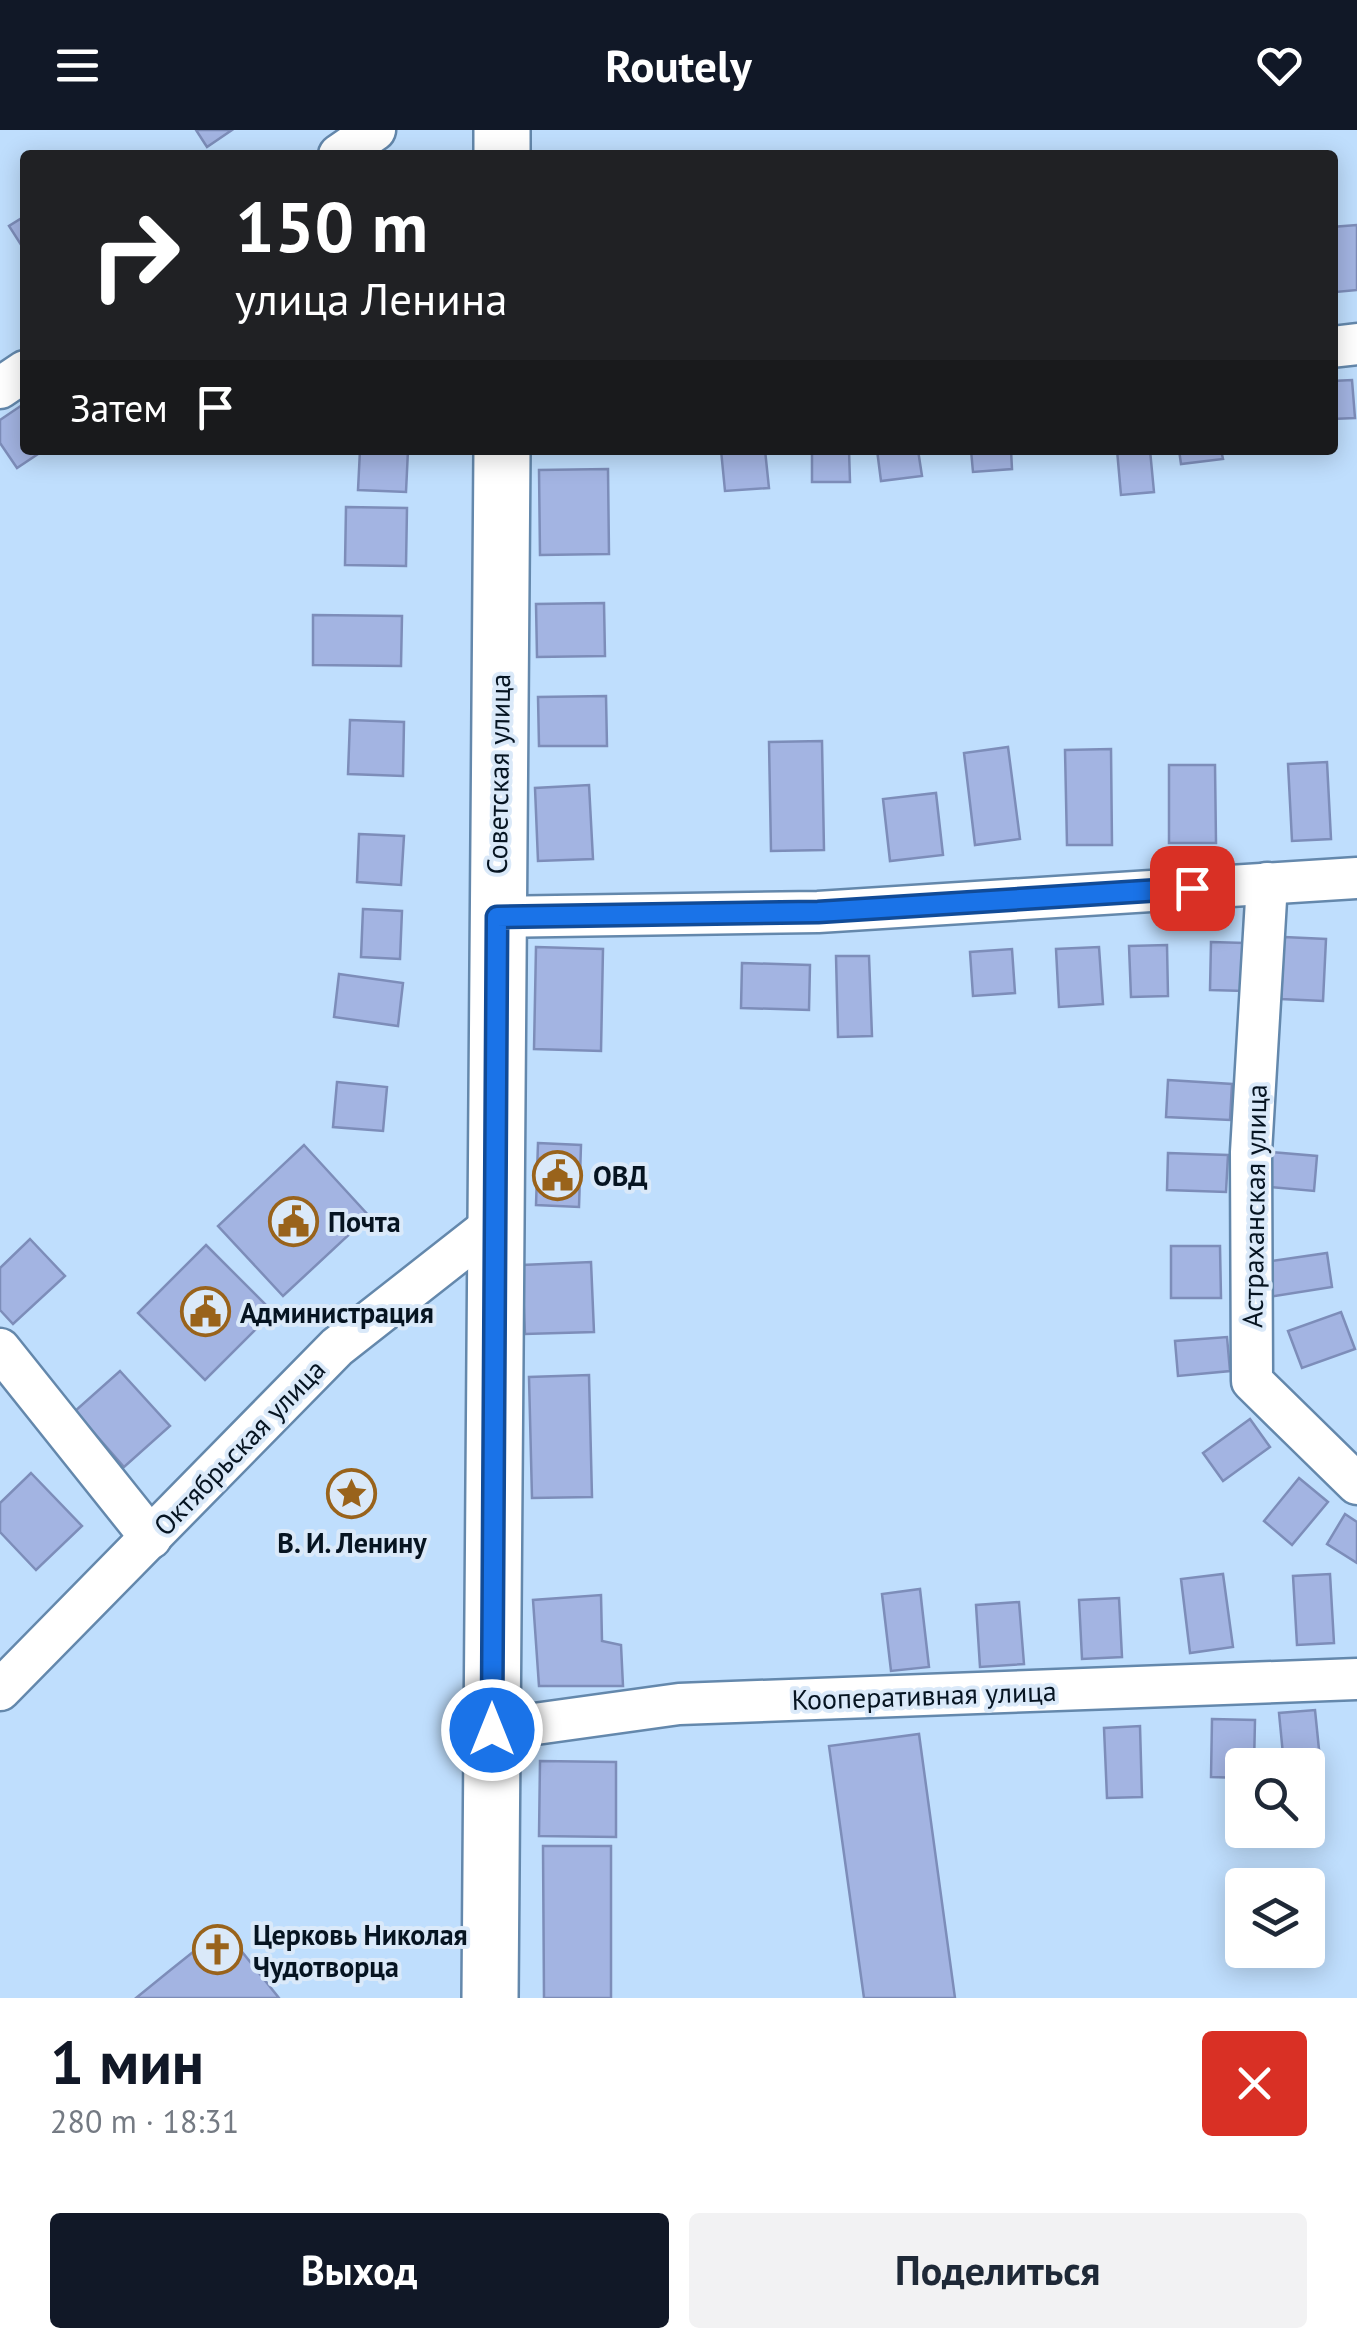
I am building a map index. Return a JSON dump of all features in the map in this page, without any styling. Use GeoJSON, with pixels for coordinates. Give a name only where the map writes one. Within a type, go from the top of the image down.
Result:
{"type":"FeatureCollection","features":[{"type":"Feature","properties":{"kind":"street"},"geometry":{"type":"LineString","coordinates":[[346,150],[375,130]]}},
{"type":"Feature","properties":{"kind":"street","name":"Советская улица"},"geometry":{"type":"LineString","coordinates":[[490,1998],[502,455]]}},
{"type":"Feature","properties":{"kind":"street"},"geometry":{"type":"LineString","coordinates":[[497,917],[818,912],[1357,878]]}},
{"type":"Feature","properties":{"kind":"street","name":"Астраханская улица"},"geometry":{"type":"LineString","coordinates":[[1268,883],[1251,1152],[1252,1381],[1357,1484]]}},
{"type":"Feature","properties":{"kind":"street","name":"Октябрьская улица"},"geometry":{"type":"LineString","coordinates":[[0,1690],[337,1346],[495,1224]]}},
{"type":"Feature","properties":{"kind":"street"},"geometry":{"type":"LineString","coordinates":[[0,1349],[151,1538]]}},
{"type":"Feature","properties":{"kind":"street","name":"Кооперативная улица"},"geometry":{"type":"LineString","coordinates":[[492,1730],[680,1704],[1357,1679]]}},
{"type":"Feature","properties":{"kind":"building"},"geometry":{"type":"Polygon","coordinates":[[[196,130],[232,130],[207,147],[196,130]]]}},
{"type":"Feature","properties":{"kind":"building"},"geometry":{"type":"Polygon","coordinates":[[[20,219],[20,243],[9,226],[20,219]]]}},
{"type":"Feature","properties":{"kind":"building"},"geometry":{"type":"Polygon","coordinates":[[[1357,225],[1357,290],[1338,292],[1338,227],[1357,225]]]}},
{"type":"Feature","properties":{"kind":"building"},"geometry":{"type":"Polygon","coordinates":[[[1352,380],[1355,418],[1338,419],[1338,381],[1352,380]]]}},
{"type":"Feature","properties":{"kind":"building"},"geometry":{"type":"Polygon","coordinates":[[[20,406],[20,455],[36,455],[17,468],[0,443],[0,420],[20,406]]]}},
{"type":"Feature","properties":{"kind":"building"},"geometry":{"type":"Polygon","coordinates":[[[360,455],[408,455],[406,492],[358,490],[360,455]]]}},
{"type":"Feature","properties":{"kind":"building"},"geometry":{"type":"Polygon","coordinates":[[[721,455],[766,455],[769,488],[725,491],[721,455]]]}},
{"type":"Feature","properties":{"kind":"building"},"geometry":{"type":"Polygon","coordinates":[[[812,455],[849,455],[850,482],[812,482],[812,455]]]}},
{"type":"Feature","properties":{"kind":"building"},"geometry":{"type":"Polygon","coordinates":[[[878,455],[919,455],[922,476],[881,481],[878,455]]]}},
{"type":"Feature","properties":{"kind":"building"},"geometry":{"type":"Polygon","coordinates":[[[971,455],[1011,455],[1012,469],[973,472],[971,455]]]}},
{"type":"Feature","properties":{"kind":"building"},"geometry":{"type":"Polygon","coordinates":[[[1117,455],[1150,455],[1154,492],[1121,495],[1117,455]]]}},
{"type":"Feature","properties":{"kind":"building"},"geometry":{"type":"Polygon","coordinates":[[[1180,455],[1222,455],[1223,459],[1181,464],[1180,455]]]}},
{"type":"Feature","properties":{"kind":"building"},"geometry":{"type":"Polygon","coordinates":[[[608,469],[609,554],[540,555],[539,470],[608,469]]]}},
{"type":"Feature","properties":{"kind":"building"},"geometry":{"type":"Polygon","coordinates":[[[346,507],[407,508],[406,566],[345,565],[346,507]]]}},
{"type":"Feature","properties":{"kind":"building"},"geometry":{"type":"Polygon","coordinates":[[[604,603],[605,656],[537,657],[536,604],[604,603]]]}},
{"type":"Feature","properties":{"kind":"building"},"geometry":{"type":"Polygon","coordinates":[[[313,615],[402,616],[401,666],[313,665],[313,615]]]}},
{"type":"Feature","properties":{"kind":"building"},"geometry":{"type":"Polygon","coordinates":[[[606,696],[607,746],[539,746],[538,697],[606,696]]]}},
{"type":"Feature","properties":{"kind":"building"},"geometry":{"type":"Polygon","coordinates":[[[350,720],[404,722],[403,776],[348,774],[350,720]]]}},
{"type":"Feature","properties":{"kind":"building"},"geometry":{"type":"Polygon","coordinates":[[[822,741],[824,850],[771,851],[769,742],[822,741]]]}},
{"type":"Feature","properties":{"kind":"building"},"geometry":{"type":"Polygon","coordinates":[[[1008,747],[1020,839],[975,845],[964,753],[1008,747]]]}},
{"type":"Feature","properties":{"kind":"building"},"geometry":{"type":"Polygon","coordinates":[[[1111,749],[1112,845],[1067,845],[1065,750],[1111,749]]]}},
{"type":"Feature","properties":{"kind":"building"},"geometry":{"type":"Polygon","coordinates":[[[1327,762],[1331,839],[1292,841],[1288,764],[1327,762]]]}},
{"type":"Feature","properties":{"kind":"building"},"geometry":{"type":"Polygon","coordinates":[[[1169,765],[1215,765],[1216,843],[1169,843],[1169,765]]]}},
{"type":"Feature","properties":{"kind":"building"},"geometry":{"type":"Polygon","coordinates":[[[589,785],[593,859],[538,861],[535,788],[589,785]]]}},
{"type":"Feature","properties":{"kind":"building"},"geometry":{"type":"Polygon","coordinates":[[[936,793],[943,855],[890,861],[883,799],[936,793]]]}},
{"type":"Feature","properties":{"kind":"building"},"geometry":{"type":"Polygon","coordinates":[[[359,834],[404,836],[401,885],[357,882],[359,834]]]}},
{"type":"Feature","properties":{"kind":"building"},"geometry":{"type":"Polygon","coordinates":[[[363,909],[402,911],[400,959],[361,957],[363,909]]]}},
{"type":"Feature","properties":{"kind":"building"},"geometry":{"type":"Polygon","coordinates":[[[1284,937],[1326,939],[1323,1001],[1281,999],[1284,937]]]}},
{"type":"Feature","properties":{"kind":"building"},"geometry":{"type":"Polygon","coordinates":[[[1211,942],[1245,943],[1245,991],[1210,990],[1211,942]]]}},
{"type":"Feature","properties":{"kind":"building"},"geometry":{"type":"Polygon","coordinates":[[[1167,945],[1168,996],[1131,997],[1129,946],[1167,945]]]}},
{"type":"Feature","properties":{"kind":"building"},"geometry":{"type":"Polygon","coordinates":[[[536,947],[603,949],[601,1051],[534,1049],[536,947]]]}},
{"type":"Feature","properties":{"kind":"building"},"geometry":{"type":"Polygon","coordinates":[[[1099,947],[1103,1004],[1059,1007],[1056,949],[1099,947]]]}},
{"type":"Feature","properties":{"kind":"building"},"geometry":{"type":"Polygon","coordinates":[[[1012,949],[1015,993],[973,996],[970,952],[1012,949]]]}},
{"type":"Feature","properties":{"kind":"building"},"geometry":{"type":"Polygon","coordinates":[[[836,956],[869,956],[872,1036],[838,1037],[836,956]]]}},
{"type":"Feature","properties":{"kind":"building"},"geometry":{"type":"Polygon","coordinates":[[[742,963],[810,965],[809,1010],[741,1008],[742,963]]]}},
{"type":"Feature","properties":{"kind":"building"},"geometry":{"type":"Polygon","coordinates":[[[339,974],[403,983],[398,1026],[334,1017],[339,974]]]}},
{"type":"Feature","properties":{"kind":"building"},"geometry":{"type":"Polygon","coordinates":[[[1168,1080],[1232,1084],[1230,1120],[1166,1117],[1168,1080]]]}},
{"type":"Feature","properties":{"kind":"building"},"geometry":{"type":"Polygon","coordinates":[[[337,1082],[387,1087],[383,1131],[333,1127],[337,1082]]]}},
{"type":"Feature","properties":{"kind":"building","name":"ОВД"},"geometry":{"type":"Polygon","coordinates":[[[538,1143],[581,1145],[579,1207],[536,1205],[538,1143]]]}},
{"type":"Feature","properties":{"kind":"building","name":"Почта"},"geometry":{"type":"Polygon","coordinates":[[[304,1145],[369,1216],[283,1296],[218,1226],[304,1145]]]}},
{"type":"Feature","properties":{"kind":"building"},"geometry":{"type":"Polygon","coordinates":[[[1271,1152],[1317,1156],[1314,1191],[1269,1187],[1271,1152]]]}},
{"type":"Feature","properties":{"kind":"building"},"geometry":{"type":"Polygon","coordinates":[[[1168,1153],[1228,1155],[1226,1192],[1167,1190],[1168,1153]]]}},
{"type":"Feature","properties":{"kind":"building"},"geometry":{"type":"Polygon","coordinates":[[[30,1239],[65,1276],[13,1324],[0,1310],[0,1268],[30,1239]]]}},
{"type":"Feature","properties":{"kind":"building","name":"Администрация"},"geometry":{"type":"Polygon","coordinates":[[[206,1245],[273,1312],[205,1380],[138,1313],[206,1245]]]}},
{"type":"Feature","properties":{"kind":"building"},"geometry":{"type":"Polygon","coordinates":[[[1171,1246],[1220,1246],[1221,1298],[1171,1298],[1171,1246]]]}},
{"type":"Feature","properties":{"kind":"building"},"geometry":{"type":"Polygon","coordinates":[[[1327,1253],[1332,1287],[1269,1297],[1264,1262],[1327,1253]]]}},
{"type":"Feature","properties":{"kind":"building"},"geometry":{"type":"Polygon","coordinates":[[[591,1262],[594,1332],[525,1334],[522,1265],[591,1262]]]}},
{"type":"Feature","properties":{"kind":"building"},"geometry":{"type":"Polygon","coordinates":[[[1341,1312],[1355,1349],[1302,1368],[1288,1331],[1341,1312]]]}},
{"type":"Feature","properties":{"kind":"building"},"geometry":{"type":"Polygon","coordinates":[[[1227,1337],[1230,1371],[1178,1376],[1175,1341],[1227,1337]]]}},
{"type":"Feature","properties":{"kind":"building"},"geometry":{"type":"Polygon","coordinates":[[[120,1371],[170,1426],[124,1467],[75,1411],[120,1371]]]}},
{"type":"Feature","properties":{"kind":"building"},"geometry":{"type":"Polygon","coordinates":[[[589,1375],[592,1497],[532,1498],[529,1377],[589,1375]]]}},
{"type":"Feature","properties":{"kind":"building"},"geometry":{"type":"Polygon","coordinates":[[[1250,1419],[1270,1447],[1223,1481],[1203,1453],[1250,1419]]]}},
{"type":"Feature","properties":{"kind":"building"},"geometry":{"type":"Polygon","coordinates":[[[31,1473],[82,1526],[36,1570],[0,1532],[0,1503],[31,1473]]]}},
{"type":"Feature","properties":{"kind":"building"},"geometry":{"type":"Polygon","coordinates":[[[1299,1478],[1328,1502],[1292,1545],[1264,1521],[1299,1478]]]}},
{"type":"Feature","properties":{"kind":"building"},"geometry":{"type":"Polygon","coordinates":[[[1345,1514],[1357,1522],[1357,1563],[1327,1544],[1345,1514]]]}},
{"type":"Feature","properties":{"kind":"building"},"geometry":{"type":"Polygon","coordinates":[[[1223,1574],[1233,1647],[1190,1653],[1181,1579],[1223,1574]]]}},
{"type":"Feature","properties":{"kind":"building"},"geometry":{"type":"Polygon","coordinates":[[[1330,1574],[1334,1643],[1297,1645],[1293,1576],[1330,1574]]]}},
{"type":"Feature","properties":{"kind":"building"},"geometry":{"type":"Polygon","coordinates":[[[920,1589],[929,1667],[891,1671],[882,1594],[920,1589]]]}},
{"type":"Feature","properties":{"kind":"building"},"geometry":{"type":"Polygon","coordinates":[[[601,1595],[602,1641],[621,1645],[623,1686],[539,1686],[533,1600],[601,1595]]]}},
{"type":"Feature","properties":{"kind":"building"},"geometry":{"type":"Polygon","coordinates":[[[1119,1598],[1122,1657],[1082,1659],[1079,1600],[1119,1598]]]}},
{"type":"Feature","properties":{"kind":"building"},"geometry":{"type":"Polygon","coordinates":[[[1019,1602],[1024,1664],[980,1667],[976,1605],[1019,1602]]]}},
{"type":"Feature","properties":{"kind":"building"},"geometry":{"type":"Polygon","coordinates":[[[1315,1710],[1319,1748],[1282,1748],[1279,1713],[1315,1710]]]}},
{"type":"Feature","properties":{"kind":"building"},"geometry":{"type":"Polygon","coordinates":[[[1212,1719],[1255,1720],[1254,1748],[1225,1748],[1225,1777],[1211,1777],[1212,1719]]]}},
{"type":"Feature","properties":{"kind":"building"},"geometry":{"type":"Polygon","coordinates":[[[1140,1726],[1142,1797],[1107,1798],[1104,1728],[1140,1726]]]}},
{"type":"Feature","properties":{"kind":"building"},"geometry":{"type":"Polygon","coordinates":[[[919,1734],[955,1998],[864,1998],[829,1746],[919,1734]]]}},
{"type":"Feature","properties":{"kind":"building"},"geometry":{"type":"Polygon","coordinates":[[[540,1761],[616,1762],[616,1837],[539,1836],[540,1761]]]}},
{"type":"Feature","properties":{"kind":"building"},"geometry":{"type":"Polygon","coordinates":[[[543,1846],[611,1846],[611,1998],[544,1998],[543,1846]]]}},
{"type":"Feature","properties":{"kind":"building","name":"Церковь Николая Чудотворца"},"geometry":{"type":"Polygon","coordinates":[[[223,1928],[279,1998],[136,1998],[168,1972],[223,1928]]]}},
{"type":"Feature","properties":{"kind":"place","name":"ОВД"},"geometry":{"type":"Point","coordinates":[558,1175]}},
{"type":"Feature","properties":{"kind":"place","name":"Почта"},"geometry":{"type":"Point","coordinates":[293,1221]}},
{"type":"Feature","properties":{"kind":"place","name":"Администрация"},"geometry":{"type":"Point","coordinates":[205,1312]}},
{"type":"Feature","properties":{"kind":"place","name":"В. И. Ленину"},"geometry":{"type":"Point","coordinates":[352,1494]}},
{"type":"Feature","properties":{"kind":"place","name":"Церковь Николая Чудотворца"},"geometry":{"type":"Point","coordinates":[218,1950]}},
{"type":"Feature","properties":{"kind":"route"},"geometry":{"type":"LineString","coordinates":[[492,1730],[497,917],[818,912],[1192,888]]}}]}
